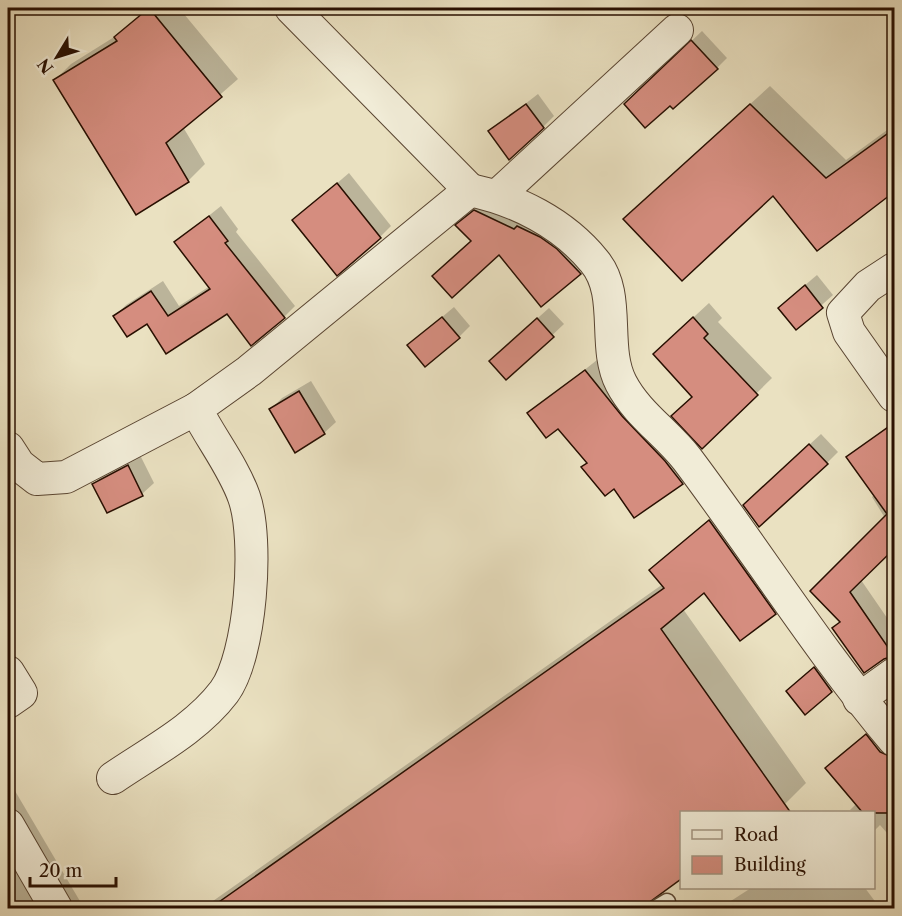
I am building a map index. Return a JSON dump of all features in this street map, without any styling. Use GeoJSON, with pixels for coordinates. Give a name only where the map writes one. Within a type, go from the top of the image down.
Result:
{"type":"FeatureCollection","features":[{"type":"Feature","properties":{"kind":"street"},"geometry":{"type":"LineString","coordinates":[[291,8],[484,193],[541,217],[594,261],[605,278],[611,339],[620,382],[646,418],[685,456],[860,699],[894,740]]}},
{"type":"Feature","properties":{"kind":"street"},"geometry":{"type":"LineString","coordinates":[[8,448],[19,465],[37,479],[66,477],[196,409],[249,372],[484,193],[677,30]]}},
{"type":"Feature","properties":{"kind":"street"},"geometry":{"type":"LineString","coordinates":[[894,269],[868,286],[843,313],[849,332],[894,396]]}},
{"type":"Feature","properties":{"kind":"street"},"geometry":{"type":"LineString","coordinates":[[113,778],[197,721],[225,691],[235,670],[244,633],[252,532],[244,497],[196,409]]}},
{"type":"Feature","properties":{"kind":"street"},"geometry":{"type":"LineString","coordinates":[[8,672],[21,693],[8,702]]}},
{"type":"Feature","properties":{"kind":"street"},"geometry":{"type":"LineString","coordinates":[[860,699],[894,674]]}},
{"type":"Feature","properties":{"kind":"street"},"geometry":{"type":"LineString","coordinates":[[8,825],[56,909]]}},
{"type":"Feature","properties":{"kind":"building"},"geometry":{"type":"Polygon","coordinates":[[[149,8],[222,97],[166,143],[189,182],[136,215],[53,80],[117,41],[114,37],[149,8]]]}},
{"type":"Feature","properties":{"kind":"building"},"geometry":{"type":"Polygon","coordinates":[[[691,40],[718,69],[673,109],[670,106],[645,128],[624,104],[691,40]]]}},
{"type":"Feature","properties":{"kind":"building"},"geometry":{"type":"Polygon","coordinates":[[[526,104],[544,128],[509,160],[488,131],[526,104]]]}},
{"type":"Feature","properties":{"kind":"building"},"geometry":{"type":"Polygon","coordinates":[[[750,104],[826,178],[894,129],[894,192],[817,251],[773,196],[682,281],[623,219],[750,104]]]}},
{"type":"Feature","properties":{"kind":"building"},"geometry":{"type":"Polygon","coordinates":[[[337,183],[381,238],[337,276],[292,220],[337,183]]]}},
{"type":"Feature","properties":{"kind":"building"},"geometry":{"type":"Polygon","coordinates":[[[474,210],[514,229],[517,226],[540,237],[557,249],[581,274],[541,307],[499,255],[452,298],[432,276],[471,241],[455,225],[474,210]]]}},
{"type":"Feature","properties":{"kind":"building"},"geometry":{"type":"Polygon","coordinates":[[[209,216],[228,241],[225,243],[285,318],[251,346],[227,314],[166,354],[147,324],[127,337],[113,316],[151,291],[168,316],[210,289],[174,242],[209,216]]]}},
{"type":"Feature","properties":{"kind":"building"},"geometry":{"type":"Polygon","coordinates":[[[805,285],[823,308],[796,330],[778,308],[805,285]]]}},
{"type":"Feature","properties":{"kind":"building"},"geometry":{"type":"Polygon","coordinates":[[[442,317],[460,338],[425,367],[407,345],[442,317]]]}},
{"type":"Feature","properties":{"kind":"building"},"geometry":{"type":"Polygon","coordinates":[[[693,317],[708,334],[704,338],[758,395],[702,449],[671,416],[692,397],[653,354],[693,317]]]}},
{"type":"Feature","properties":{"kind":"building"},"geometry":{"type":"Polygon","coordinates":[[[537,318],[554,337],[506,380],[489,361],[537,318]]]}},
{"type":"Feature","properties":{"kind":"building"},"geometry":{"type":"Polygon","coordinates":[[[585,370],[622,416],[665,461],[683,484],[634,518],[614,489],[605,496],[581,467],[587,463],[558,429],[546,438],[527,413],[585,370]]]}},
{"type":"Feature","properties":{"kind":"building"},"geometry":{"type":"Polygon","coordinates":[[[299,391],[325,434],[295,453],[269,409],[299,391]]]}},
{"type":"Feature","properties":{"kind":"building"},"geometry":{"type":"Polygon","coordinates":[[[894,423],[894,549],[850,592],[894,656],[884,659],[864,673],[832,628],[840,622],[810,591],[887,514],[846,457],[894,423]]]}},
{"type":"Feature","properties":{"kind":"building"},"geometry":{"type":"Polygon","coordinates":[[[809,444],[828,464],[759,527],[743,505],[809,444]]]}},
{"type":"Feature","properties":{"kind":"building"},"geometry":{"type":"Polygon","coordinates":[[[128,465],[143,496],[107,513],[92,484],[128,465]]]}},
{"type":"Feature","properties":{"kind":"building"},"geometry":{"type":"Polygon","coordinates":[[[709,520],[776,614],[740,641],[704,593],[661,629],[790,811],[680,811],[680,880],[640,909],[209,909],[664,588],[649,570],[709,520]]]}},
{"type":"Feature","properties":{"kind":"building"},"geometry":{"type":"Polygon","coordinates":[[[814,667],[832,692],[805,715],[786,691],[814,667]]]}},
{"type":"Feature","properties":{"kind":"building"},"geometry":{"type":"Polygon","coordinates":[[[866,734],[880,752],[894,758],[894,813],[861,811],[825,768],[866,734]]]}}]}
